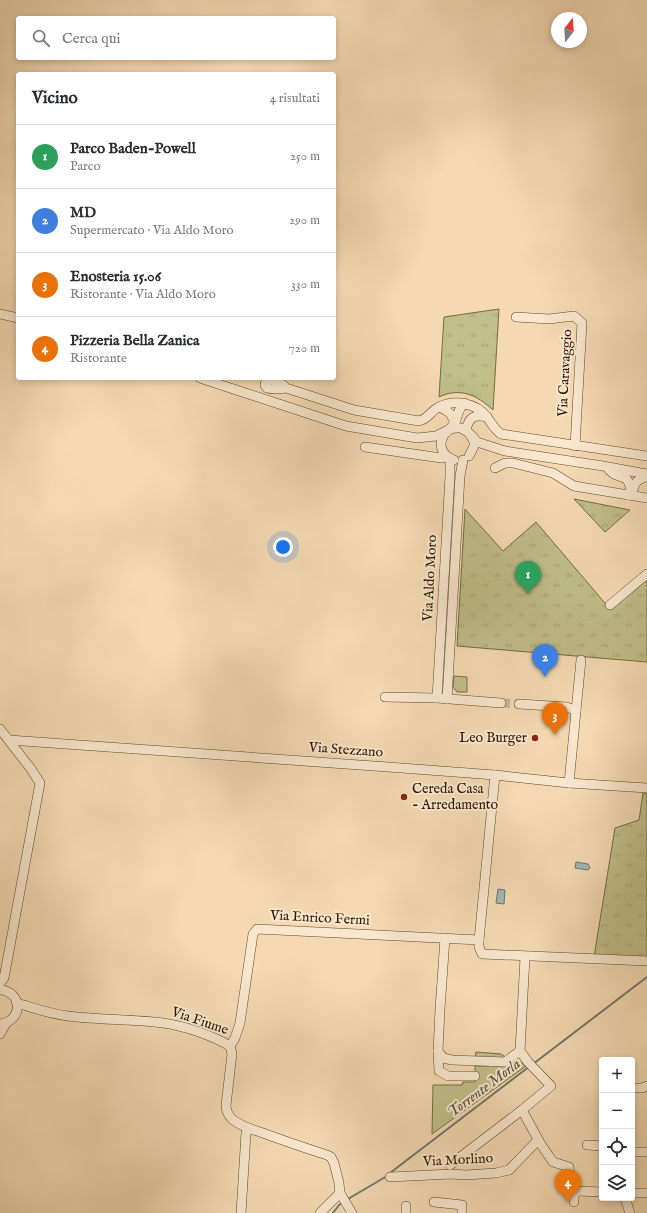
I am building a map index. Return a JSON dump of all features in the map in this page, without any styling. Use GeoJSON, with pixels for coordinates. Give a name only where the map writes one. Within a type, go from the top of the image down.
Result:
{"type":"FeatureCollection","features":[{"type":"Feature","properties":{"kind":"street"},"geometry":{"type":"LineString","coordinates":[[0,314],[16,318]]}},
{"type":"Feature","properties":{"kind":"street","name":"Via Caravaggio"},"geometry":{"type":"LineString","coordinates":[[516,317],[549,319],[574,316],[582,323],[575,446]]}},
{"type":"Feature","properties":{"kind":"street"},"geometry":{"type":"LineString","coordinates":[[206,380],[346,426],[416,438],[435,445],[446,455],[458,461],[478,451],[505,451],[602,466],[647,476]]}},
{"type":"Feature","properties":{"kind":"street"},"geometry":{"type":"LineString","coordinates":[[286,388],[354,410],[419,421],[428,417],[439,407],[454,403],[464,403],[480,410],[487,417],[495,430],[501,434],[647,456]]}},
{"type":"Feature","properties":{"kind":"street"},"geometry":{"type":"LineString","coordinates":[[446,455],[441,440],[454,423],[464,403]]}},
{"type":"Feature","properties":{"kind":"street"},"geometry":{"type":"LineString","coordinates":[[464,403],[468,431],[474,441],[472,451],[466,458]]}},
{"type":"Feature","properties":{"kind":"street"},"geometry":{"type":"LineString","coordinates":[[439,407],[451,414],[454,423]]}},
{"type":"Feature","properties":{"kind":"street"},"geometry":{"type":"LineString","coordinates":[[468,431],[469,420],[480,416],[487,417]]}},
{"type":"Feature","properties":{"kind":"street"},"geometry":{"type":"LineString","coordinates":[[416,438],[436,436],[450,429],[461,428],[468,431],[477,442],[505,451]]}},
{"type":"Feature","properties":{"kind":"street"},"geometry":{"type":"LineString","coordinates":[[365,447],[441,458],[446,455]]}},
{"type":"Feature","properties":{"kind":"street","name":"Via Aldo Moro"},"geometry":{"type":"LineString","coordinates":[[437,698],[449,484],[446,455]]}},
{"type":"Feature","properties":{"kind":"street","name":"Via Aldo Moro"},"geometry":{"type":"LineString","coordinates":[[447,699],[460,476],[466,458]]}},
{"type":"Feature","properties":{"kind":"street"},"geometry":{"type":"LineString","coordinates":[[495,468],[504,463],[513,463],[553,473],[574,486],[647,498]]}},
{"type":"Feature","properties":{"kind":"street"},"geometry":{"type":"LineString","coordinates":[[602,466],[614,474],[627,479],[631,488],[630,495]]}},
{"type":"Feature","properties":{"kind":"street"},"geometry":{"type":"LineString","coordinates":[[630,495],[635,483],[647,476]]}},
{"type":"Feature","properties":{"kind":"street"},"geometry":{"type":"LineString","coordinates":[[610,605],[647,574]]}},
{"type":"Feature","properties":{"kind":"street"},"geometry":{"type":"LineString","coordinates":[[568,783],[580,660]]}},
{"type":"Feature","properties":{"kind":"street"},"geometry":{"type":"LineString","coordinates":[[385,697],[437,698],[500,703]]}},
{"type":"Feature","properties":{"kind":"street"},"geometry":{"type":"LineString","coordinates":[[519,704],[568,707],[576,711]]}},
{"type":"Feature","properties":{"kind":"street"},"geometry":{"type":"LineString","coordinates":[[0,729],[32,769],[40,783],[2,980],[5,991],[14,997],[17,1003],[17,1011],[7,1021],[0,1034]]}},
{"type":"Feature","properties":{"kind":"street","name":"Via Stezzano"},"geometry":{"type":"LineString","coordinates":[[9,740],[43,744],[495,775],[568,783],[647,788]]}},
{"type":"Feature","properties":{"kind":"street"},"geometry":{"type":"LineString","coordinates":[[495,775],[479,940],[479,947],[482,954],[646,962]]}},
{"type":"Feature","properties":{"kind":"street","name":"Via Enrico Fermi"},"geometry":{"type":"LineString","coordinates":[[230,1046],[235,1038],[240,1023],[253,934],[256,930],[479,940]]}},
{"type":"Feature","properties":{"kind":"street"},"geometry":{"type":"LineString","coordinates":[[444,938],[438,1050],[439,1071],[448,1076],[475,1076]]}},
{"type":"Feature","properties":{"kind":"street"},"geometry":{"type":"LineString","coordinates":[[450,1164],[522,1110],[551,1086],[520,1051],[525,957]]}},
{"type":"Feature","properties":{"kind":"street","name":"Via Fiume"},"geometry":{"type":"LineString","coordinates":[[17,1003],[39,1010],[69,1016],[163,1023],[207,1035],[230,1046],[232,1054],[226,1098],[226,1109],[230,1117],[235,1122],[248,1128],[331,1157],[339,1183],[340,1195],[350,1210]]}},
{"type":"Feature","properties":{"kind":"street","name":"Via Fiume"},"geometry":{"type":"LineString","coordinates":[[7,1021],[26,1011],[39,1010]]}},
{"type":"Feature","properties":{"kind":"street"},"geometry":{"type":"LineString","coordinates":[[438,1050],[444,1058],[452,1060],[505,1062],[510,1060],[520,1051]]}},
{"type":"Feature","properties":{"kind":"street"},"geometry":{"type":"LineString","coordinates":[[635,1088],[647,1086]]}},
{"type":"Feature","properties":{"kind":"street"},"geometry":{"type":"LineString","coordinates":[[522,1110],[538,1140],[553,1162],[569,1167],[575,1188],[574,1202]]}},
{"type":"Feature","properties":{"kind":"street"},"geometry":{"type":"LineString","coordinates":[[241,1213],[246,1133],[248,1128]]}},
{"type":"Feature","properties":{"kind":"street","name":"Via Morlino"},"geometry":{"type":"LineString","coordinates":[[390,1177],[451,1174],[466,1175],[496,1173],[509,1170],[538,1140]]}},
{"type":"Feature","properties":{"kind":"street"},"geometry":{"type":"LineString","coordinates":[[587,1145],[599,1146]]}},
{"type":"Feature","properties":{"kind":"street"},"geometry":{"type":"LineString","coordinates":[[635,1152],[647,1152]]}},
{"type":"Feature","properties":{"kind":"street"},"geometry":{"type":"LineString","coordinates":[[575,1188],[599,1192]]}},
{"type":"Feature","properties":{"kind":"street"},"geometry":{"type":"LineString","coordinates":[[635,1193],[647,1193]]}},
{"type":"Feature","properties":{"kind":"street"},"geometry":{"type":"LineString","coordinates":[[320,1213],[340,1195]]}},
{"type":"Feature","properties":{"kind":"street"},"geometry":{"type":"LineString","coordinates":[[626,1201],[630,1213]]}},
{"type":"Feature","properties":{"kind":"street"},"geometry":{"type":"LineString","coordinates":[[434,1202],[462,1204],[462,1213]]}},
{"type":"Feature","properties":{"kind":"green space"},"geometry":{"type":"Polygon","coordinates":[[[499,309],[493,410],[481,400],[468,394],[454,393],[439,397],[444,317],[499,309]]]}},
{"type":"Feature","properties":{"kind":"green space"},"geometry":{"type":"Polygon","coordinates":[[[574,499],[630,510],[605,532],[574,499]]]}},
{"type":"Feature","properties":{"kind":"green space"},"geometry":{"type":"Polygon","coordinates":[[[465,509],[503,551],[536,522],[610,609],[647,579],[647,662],[457,646],[465,509]]]}},
{"type":"Feature","properties":{"kind":"green space"},"geometry":{"type":"Polygon","coordinates":[[[454,676],[467,677],[467,692],[457,692],[453,687],[454,676]]]}},
{"type":"Feature","properties":{"kind":"green space"},"geometry":{"type":"Polygon","coordinates":[[[643,793],[647,794],[647,958],[594,957],[615,828],[639,820],[643,793]]]}},
{"type":"Feature","properties":{"kind":"green space"},"geometry":{"type":"Polygon","coordinates":[[[476,1052],[501,1054],[508,1059],[475,1059],[476,1052]]]}},
{"type":"Feature","properties":{"kind":"green space"},"geometry":{"type":"Polygon","coordinates":[[[510,1061],[516,1065],[521,1062],[526,1066],[432,1134],[433,1085],[462,1085],[463,1082],[475,1082],[475,1066],[488,1066],[488,1063],[510,1061]]]}},
{"type":"Feature","properties":{"kind":"water"},"geometry":{"type":"Polygon","coordinates":[[[576,862],[588,864],[590,868],[588,870],[575,868],[576,862]]]}},
{"type":"Feature","properties":{"kind":"water"},"geometry":{"type":"Polygon","coordinates":[[[498,889],[505,890],[504,904],[496,903],[498,889]]]}},
{"type":"Feature","properties":{"kind":"waterway","name":"Torrente Morla"},"geometry":{"type":"LineString","coordinates":[[533,1064],[647,977]]}},
{"type":"Feature","properties":{"kind":"waterway","name":"Torrente Morla"},"geometry":{"type":"LineString","coordinates":[[390,1173],[530,1066]]}},
{"type":"Feature","properties":{"kind":"waterway","name":"Torrente Morla"},"geometry":{"type":"LineString","coordinates":[[348,1199],[387,1176]]}},
{"type":"Feature","properties":{"kind":"waterway","name":"Torrente Morla"},"geometry":{"type":"LineString","coordinates":[[333,1213],[342,1203]]}},
{"type":"Feature","properties":{"kind":"tunnel"},"geometry":{"type":"LineString","coordinates":[[501,703],[519,704]]}},
{"type":"Feature","properties":{"kind":"place","name":"Parco Baden-Powell"},"geometry":{"type":"Point","coordinates":[528,594]}},
{"type":"Feature","properties":{"kind":"place","name":"MD"},"geometry":{"type":"Point","coordinates":[545,677]}},
{"type":"Feature","properties":{"kind":"place","name":"Enosteria 15.06"},"geometry":{"type":"Point","coordinates":[555,735]}},
{"type":"Feature","properties":{"kind":"place","name":"Leo Burger"},"geometry":{"type":"Point","coordinates":[535,738]}},
{"type":"Feature","properties":{"kind":"place","name":"Cereda Casa - Arredamento"},"geometry":{"type":"Point","coordinates":[404,797]}},
{"type":"Feature","properties":{"kind":"place","name":"Pizzeria Bella Zanica"},"geometry":{"type":"Point","coordinates":[568,1202]}}]}
